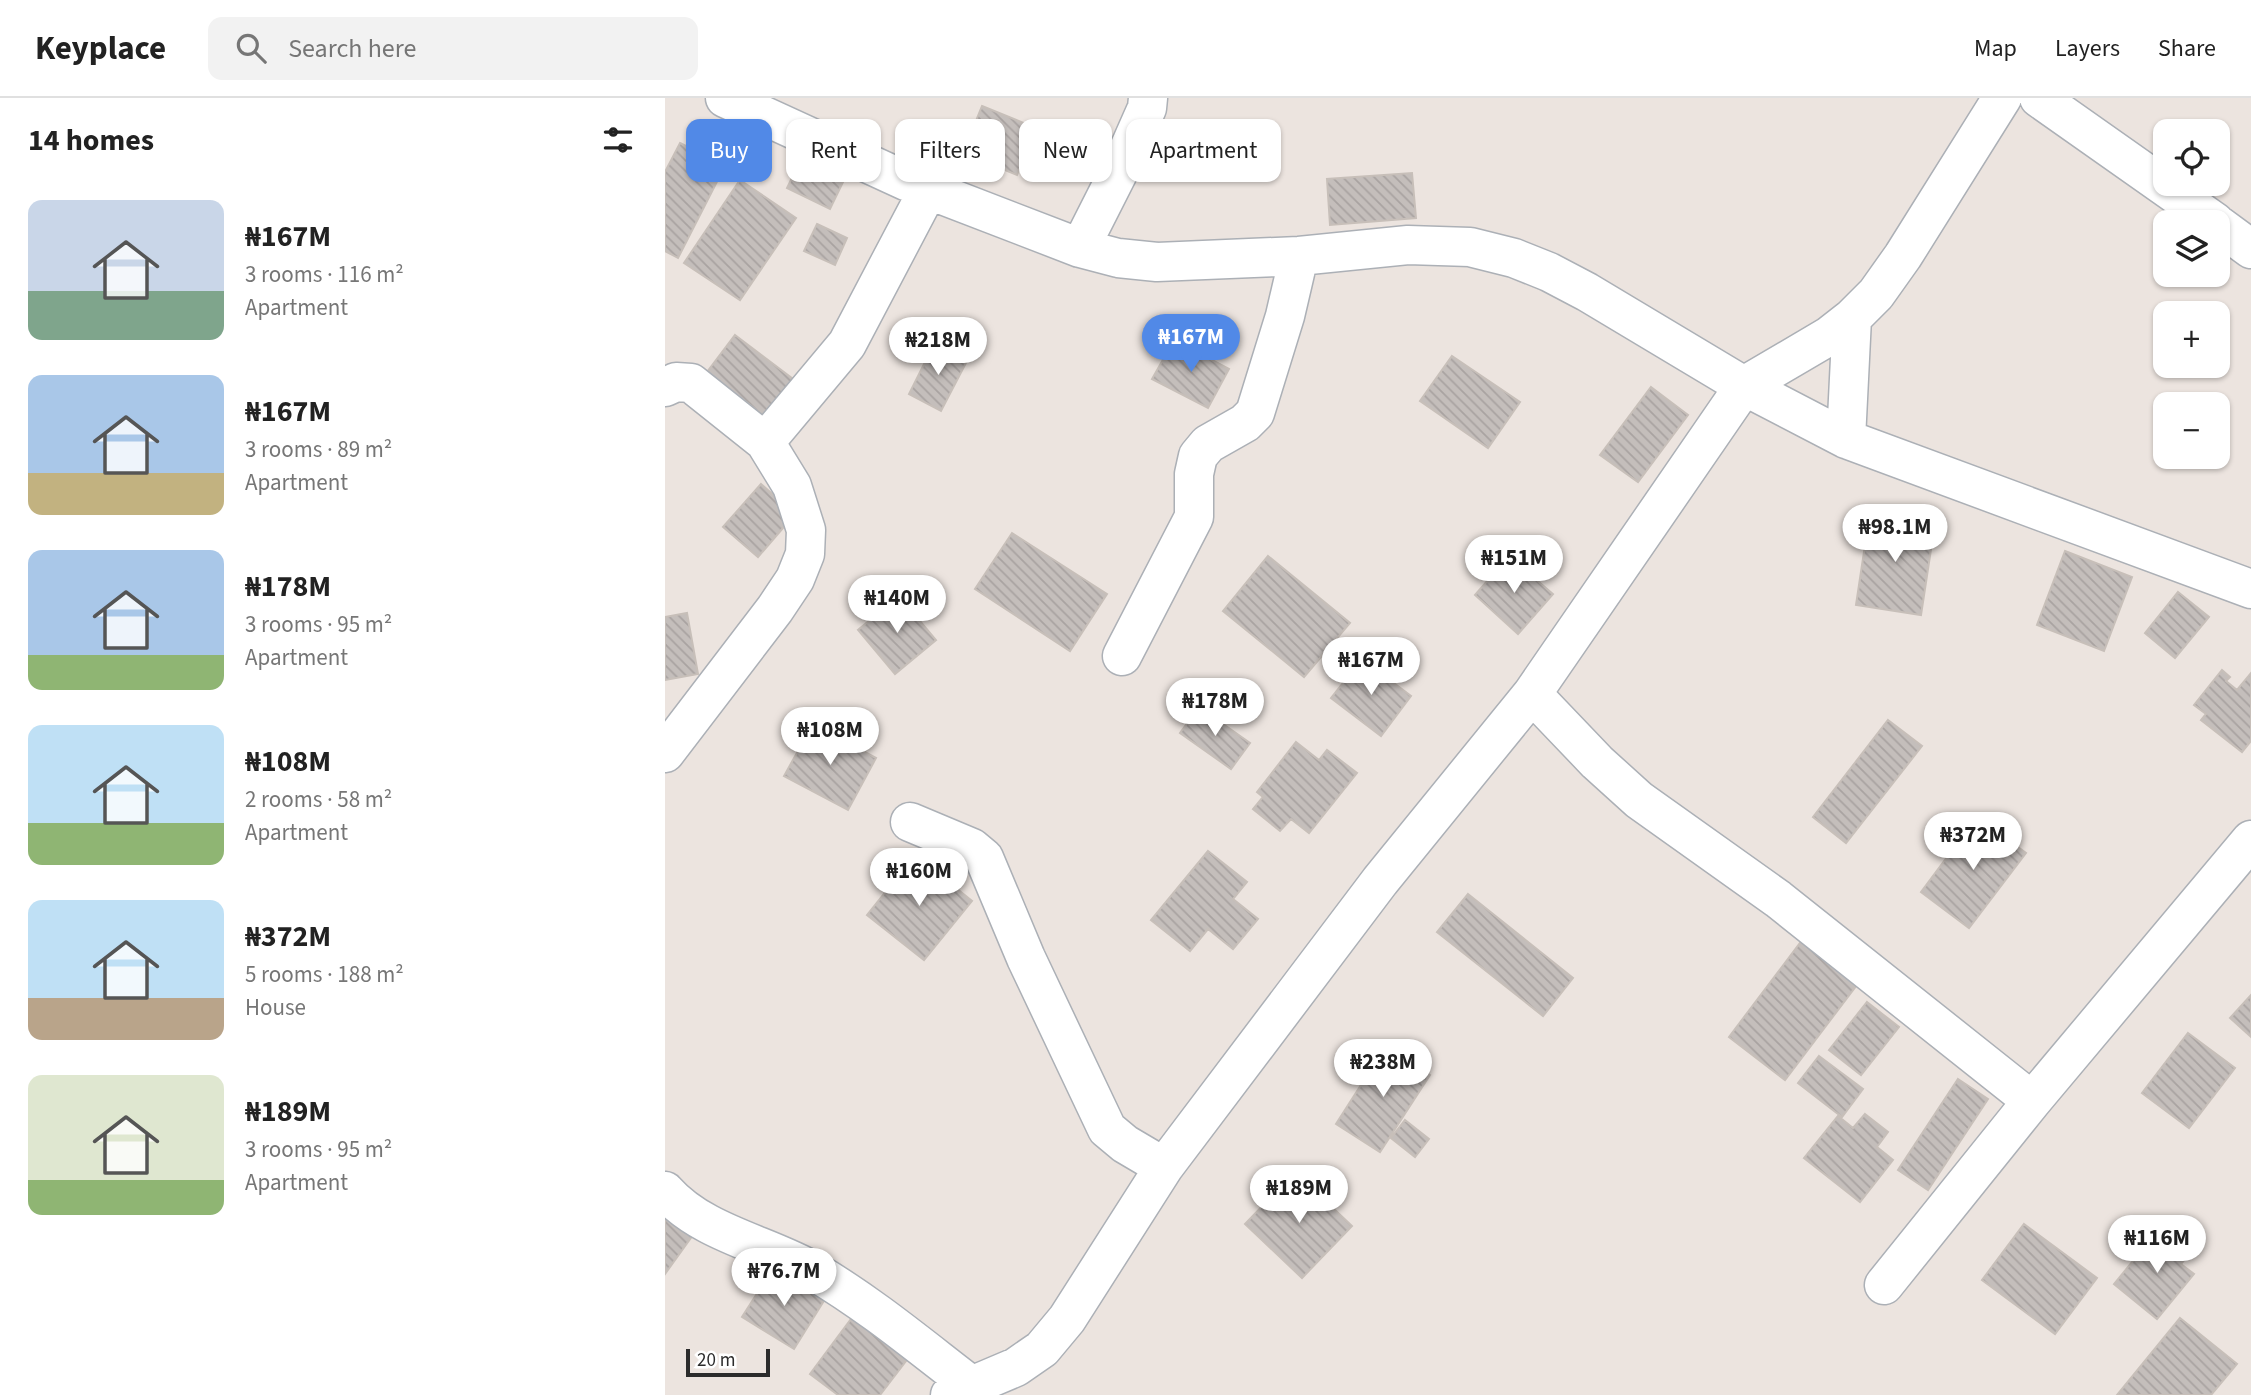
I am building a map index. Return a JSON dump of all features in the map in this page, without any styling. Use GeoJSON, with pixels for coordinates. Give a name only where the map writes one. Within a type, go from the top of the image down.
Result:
{"type":"FeatureCollection","features":[{"type":"Feature","properties":{"kind":"street"},"geometry":{"type":"LineString","coordinates":[[725,98],[928,190],[1080,248],[1118,258],[1157,262],[1299,256],[1408,245],[1470,247],[1514,258],[1587,292],[1744,386],[1846,439],[2251,589]]}},
{"type":"Feature","properties":{"kind":"street"},"geometry":{"type":"LineString","coordinates":[[1080,248],[1120,169],[1149,98]]}},
{"type":"Feature","properties":{"kind":"street"},"geometry":{"type":"LineString","coordinates":[[665,1191],[697,1217],[813,1271],[859,1300],[961,1390],[1016,1367],[1042,1349],[1094,1280],[1164,1167],[1380,881],[1532,694],[1744,386],[1829,336],[1876,294],[1903,256],[2002,98]]}},
{"type":"Feature","properties":{"kind":"street"},"geometry":{"type":"LineString","coordinates":[[2039,98],[2234,231]]}},
{"type":"Feature","properties":{"kind":"street"},"geometry":{"type":"LineString","coordinates":[[765,442],[847,344],[928,190]]}},
{"type":"Feature","properties":{"kind":"street"},"geometry":{"type":"LineString","coordinates":[[1122,656],[1194,517],[1194,474],[1198,456],[1208,444],[1245,423],[1255,412],[1285,316],[1299,256]]}},
{"type":"Feature","properties":{"kind":"street"},"geometry":{"type":"LineString","coordinates":[[1846,439],[1852,318]]}},
{"type":"Feature","properties":{"kind":"street"},"geometry":{"type":"LineString","coordinates":[[665,387],[676,382],[691,383],[765,442],[792,486],[806,530],[805,554],[795,579],[665,753]]}},
{"type":"Feature","properties":{"kind":"street"},"geometry":{"type":"LineString","coordinates":[[1532,694],[1597,762],[1639,800],[1777,898],[2032,1101]]}},
{"type":"Feature","properties":{"kind":"street"},"geometry":{"type":"LineString","coordinates":[[910,822],[972,848],[984,858],[1026,958],[1107,1129],[1125,1144],[1164,1167]]}},
{"type":"Feature","properties":{"kind":"street"},"geometry":{"type":"LineString","coordinates":[[1884,1285],[2032,1101],[2251,839]]}},
{"type":"Feature","properties":{"kind":"building"},"geometry":{"type":"Polygon","coordinates":[[[982,106],[1019,121],[1017,175],[1005,170],[1005,119],[977,119],[982,106]]]}},
{"type":"Feature","properties":{"kind":"building"},"geometry":{"type":"Polygon","coordinates":[[[680,143],[686,146],[686,182],[717,182],[678,258],[665,251],[665,172],[680,143]]]}},
{"type":"Feature","properties":{"kind":"building"},"geometry":{"type":"Polygon","coordinates":[[[1412,173],[1416,218],[1330,225],[1327,179],[1412,173]]]}},
{"type":"Feature","properties":{"kind":"building"},"geometry":{"type":"Polygon","coordinates":[[[739,182],[743,182],[796,218],[740,300],[684,263],[739,182]]]}},
{"type":"Feature","properties":{"kind":"building"},"geometry":{"type":"Polygon","coordinates":[[[790,182],[843,182],[830,209],[787,188],[790,182]]]}},
{"type":"Feature","properties":{"kind":"building"},"geometry":{"type":"Polygon","coordinates":[[[817,224],[847,238],[835,265],[804,251],[817,224]]]}},
{"type":"Feature","properties":{"kind":"building"},"geometry":{"type":"Polygon","coordinates":[[[735,335],[801,385],[772,422],[707,372],[735,335]]]}},
{"type":"Feature","properties":{"kind":"building"},"geometry":{"type":"Polygon","coordinates":[[[1174,340],[1229,369],[1208,408],[1152,379],[1174,340]]]}},
{"type":"Feature","properties":{"kind":"building"},"geometry":{"type":"Polygon","coordinates":[[[934,344],[967,361],[941,411],[909,394],[934,344]]]}},
{"type":"Feature","properties":{"kind":"building"},"geometry":{"type":"Polygon","coordinates":[[[1452,356],[1520,402],[1488,448],[1420,401],[1452,356]]]}},
{"type":"Feature","properties":{"kind":"building"},"geometry":{"type":"Polygon","coordinates":[[[1651,387],[1688,415],[1638,482],[1600,455],[1651,387]]]}},
{"type":"Feature","properties":{"kind":"building"},"geometry":{"type":"Polygon","coordinates":[[[761,484],[795,514],[758,557],[723,527],[761,484]]]}},
{"type":"Feature","properties":{"kind":"building"},"geometry":{"type":"Polygon","coordinates":[[[1870,512],[1935,523],[1921,615],[1856,605],[1870,512]]]}},
{"type":"Feature","properties":{"kind":"building"},"geometry":{"type":"Polygon","coordinates":[[[1012,533],[1107,594],[1070,651],[975,589],[1012,533]]]}},
{"type":"Feature","properties":{"kind":"building"},"geometry":{"type":"Polygon","coordinates":[[[2065,551],[2132,577],[2104,651],[2037,625],[2065,551]]]}},
{"type":"Feature","properties":{"kind":"building"},"geometry":{"type":"Polygon","coordinates":[[[1268,556],[1350,623],[1304,677],[1223,611],[1268,556]]]}},
{"type":"Feature","properties":{"kind":"building"},"geometry":{"type":"Polygon","coordinates":[[[1509,556],[1553,594],[1518,634],[1475,595],[1509,556]]]}},
{"type":"Feature","properties":{"kind":"building"},"geometry":{"type":"Polygon","coordinates":[[[2178,592],[2209,617],[2175,658],[2145,633],[2178,592]]]}},
{"type":"Feature","properties":{"kind":"building"},"geometry":{"type":"Polygon","coordinates":[[[899,596],[936,640],[895,674],[858,630],[899,596]]]}},
{"type":"Feature","properties":{"kind":"building"},"geometry":{"type":"Polygon","coordinates":[[[687,613],[698,674],[665,680],[665,617],[687,613]]]}},
{"type":"Feature","properties":{"kind":"building"},"geometry":{"type":"Polygon","coordinates":[[[1362,659],[1411,696],[1381,736],[1331,698],[1362,659]]]}},
{"type":"Feature","properties":{"kind":"building"},"geometry":{"type":"Polygon","coordinates":[[[2222,670],[2230,677],[2226,681],[2237,690],[2251,673],[2251,741],[2242,752],[2201,720],[2206,714],[2194,705],[2222,670]]]}},
{"type":"Feature","properties":{"kind":"building"},"geometry":{"type":"Polygon","coordinates":[[[1199,707],[1250,743],[1231,769],[1180,733],[1199,707]]]}},
{"type":"Feature","properties":{"kind":"building"},"geometry":{"type":"Polygon","coordinates":[[[1888,720],[1922,746],[1846,843],[1813,817],[1888,720]]]}},
{"type":"Feature","properties":{"kind":"building"},"geometry":{"type":"Polygon","coordinates":[[[813,724],[876,758],[848,810],[784,776],[813,724]]]}},
{"type":"Feature","properties":{"kind":"building"},"geometry":{"type":"Polygon","coordinates":[[[1296,742],[1319,760],[1327,750],[1357,773],[1309,833],[1291,819],[1280,831],[1253,809],[1263,797],[1257,792],[1296,742]]]}},
{"type":"Feature","properties":{"kind":"building"},"geometry":{"type":"Polygon","coordinates":[[[1977,817],[2026,853],[1969,928],[1921,892],[1977,817]]]}},
{"type":"Feature","properties":{"kind":"building"},"geometry":{"type":"Polygon","coordinates":[[[1208,851],[1247,882],[1233,899],[1258,919],[1233,949],[1208,929],[1190,951],[1151,920],[1208,851]]]}},
{"type":"Feature","properties":{"kind":"building"},"geometry":{"type":"Polygon","coordinates":[[[915,855],[972,901],[924,960],[867,915],[915,855]]]}},
{"type":"Feature","properties":{"kind":"building"},"geometry":{"type":"Polygon","coordinates":[[[1468,894],[1573,978],[1543,1016],[1437,932],[1468,894]]]}},
{"type":"Feature","properties":{"kind":"building"},"geometry":{"type":"Polygon","coordinates":[[[1809,931],[1866,973],[1785,1080],[1729,1037],[1809,931]]]}},
{"type":"Feature","properties":{"kind":"building"},"geometry":{"type":"Polygon","coordinates":[[[2251,995],[2251,1037],[2230,1018],[2251,995]]]}},
{"type":"Feature","properties":{"kind":"building"},"geometry":{"type":"Polygon","coordinates":[[[1867,1002],[1899,1027],[1861,1075],[1829,1050],[1867,1002]]]}},
{"type":"Feature","properties":{"kind":"building"},"geometry":{"type":"Polygon","coordinates":[[[2188,1033],[2235,1068],[2189,1128],[2142,1093],[2188,1033]]]}},
{"type":"Feature","properties":{"kind":"building"},"geometry":{"type":"Polygon","coordinates":[[[1386,1046],[1430,1075],[1380,1152],[1336,1124],[1386,1046]]]}},
{"type":"Feature","properties":{"kind":"building"},"geometry":{"type":"Polygon","coordinates":[[[1819,1056],[1863,1089],[1842,1117],[1798,1083],[1819,1056]]]}},
{"type":"Feature","properties":{"kind":"building"},"geometry":{"type":"Polygon","coordinates":[[[1958,1079],[1988,1099],[1928,1190],[1898,1170],[1958,1079]]]}},
{"type":"Feature","properties":{"kind":"building"},"geometry":{"type":"Polygon","coordinates":[[[1865,1114],[1888,1132],[1877,1147],[1893,1160],[1860,1202],[1804,1158],[1838,1116],[1853,1128],[1865,1114]]]}},
{"type":"Feature","properties":{"kind":"building"},"geometry":{"type":"Polygon","coordinates":[[[1405,1120],[1429,1139],[1415,1157],[1391,1138],[1405,1120]]]}},
{"type":"Feature","properties":{"kind":"building"},"geometry":{"type":"Polygon","coordinates":[[[1295,1172],[1352,1226],[1302,1278],[1245,1224],[1295,1172]]]}},
{"type":"Feature","properties":{"kind":"building"},"geometry":{"type":"Polygon","coordinates":[[[665,1205],[698,1228],[665,1274],[665,1205]]]}},
{"type":"Feature","properties":{"kind":"building"},"geometry":{"type":"Polygon","coordinates":[[[2024,1224],[2097,1278],[2055,1334],[1982,1280],[2024,1224]]]}},
{"type":"Feature","properties":{"kind":"building"},"geometry":{"type":"Polygon","coordinates":[[[2174,1231],[2194,1248],[2181,1264],[2194,1274],[2157,1319],[2114,1284],[2151,1239],[2161,1248],[2174,1231]]]}},
{"type":"Feature","properties":{"kind":"building"},"geometry":{"type":"Polygon","coordinates":[[[774,1267],[825,1299],[794,1349],[742,1317],[774,1267]]]}},
{"type":"Feature","properties":{"kind":"building"},"geometry":{"type":"Polygon","coordinates":[[[860,1307],[916,1348],[880,1395],[838,1395],[810,1374],[860,1307]]]}},
{"type":"Feature","properties":{"kind":"building"},"geometry":{"type":"Polygon","coordinates":[[[2180,1318],[2237,1364],[2211,1395],[2117,1395],[2180,1318]]]}}]}
